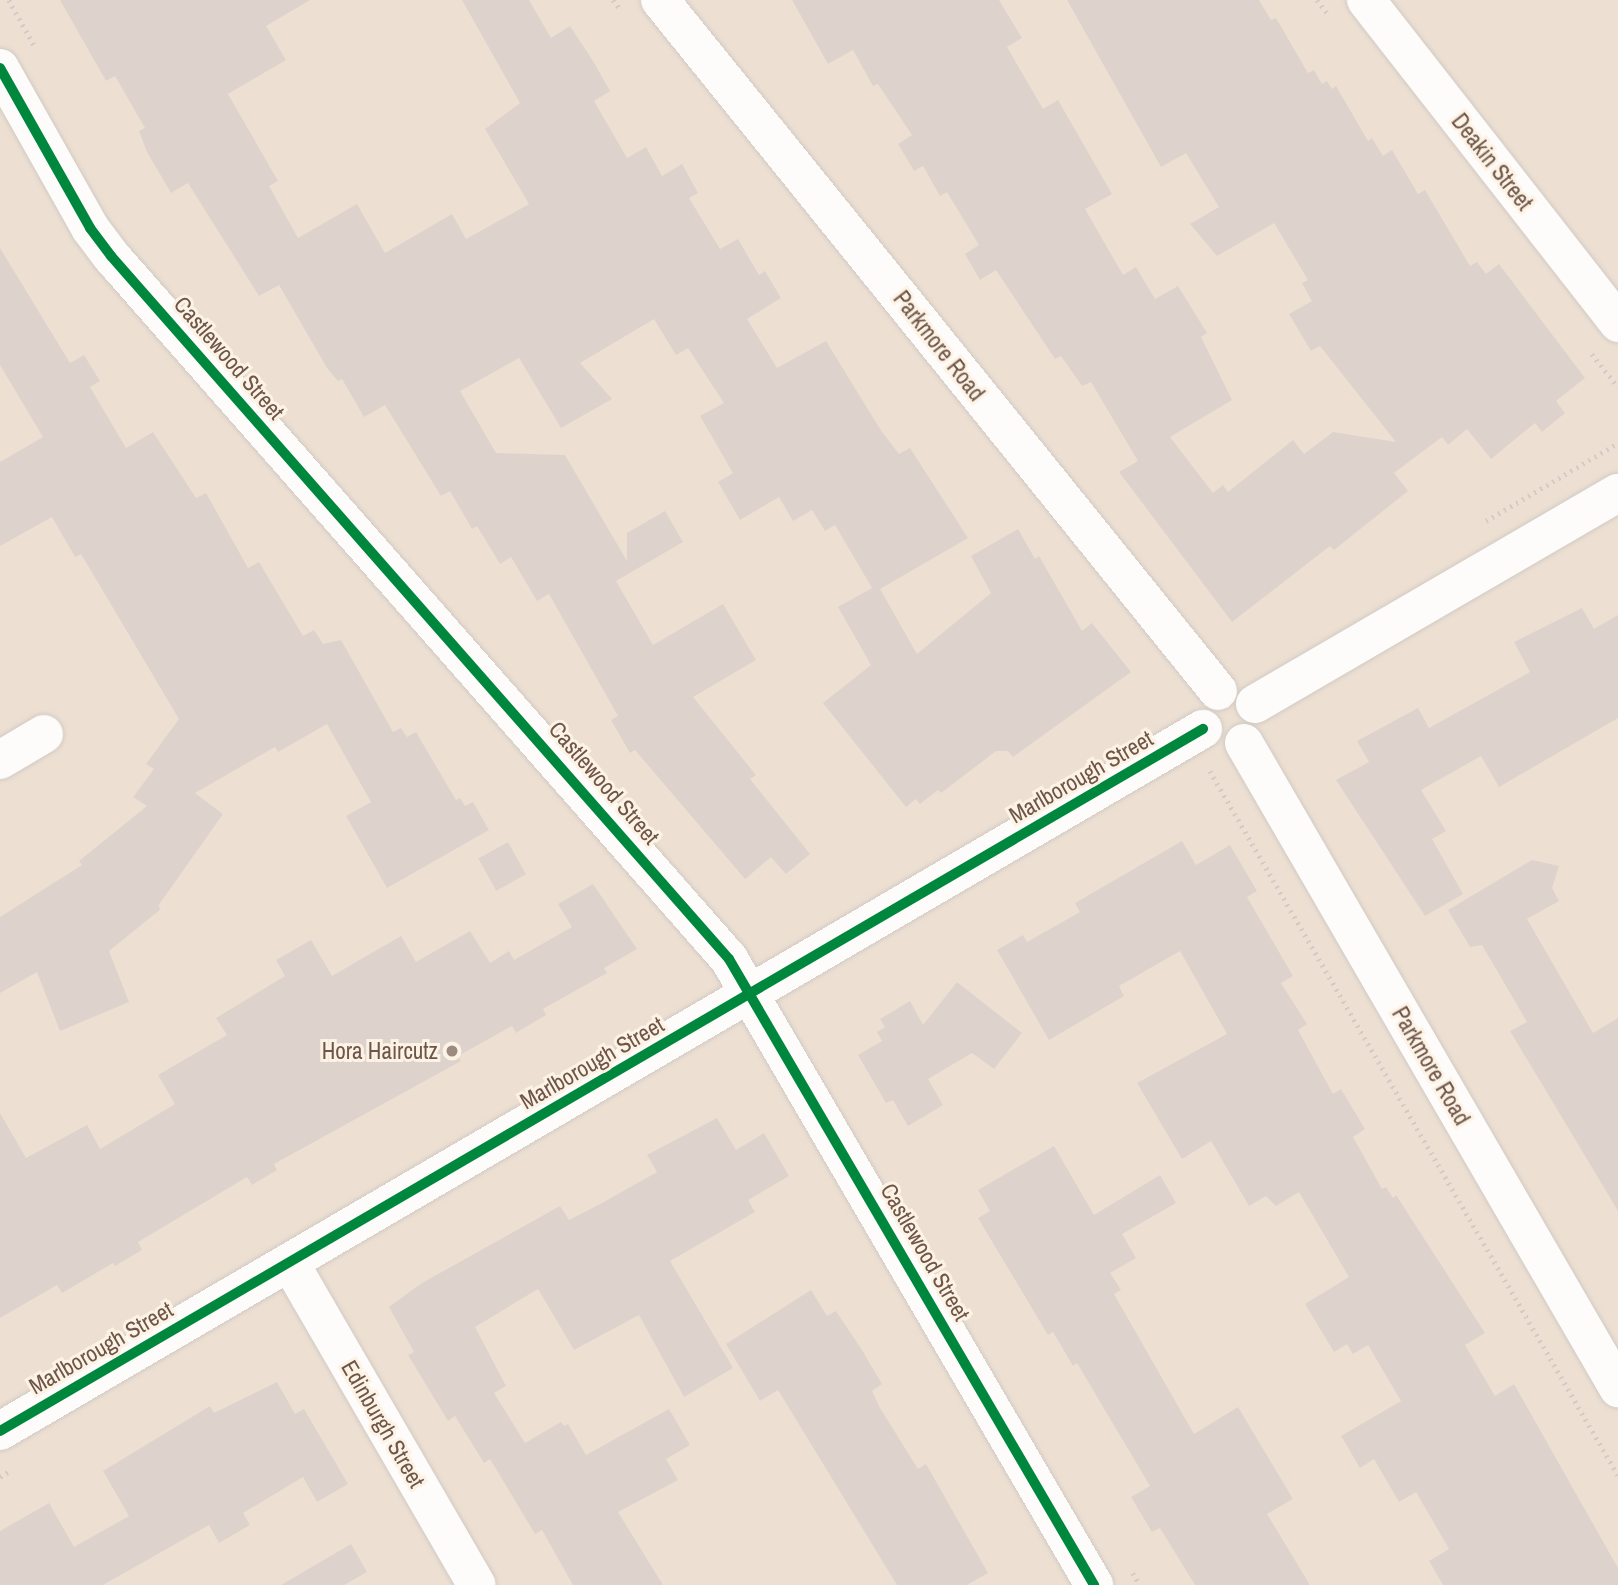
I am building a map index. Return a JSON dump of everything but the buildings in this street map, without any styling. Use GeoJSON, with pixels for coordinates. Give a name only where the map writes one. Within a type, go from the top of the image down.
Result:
{"type":"FeatureCollection","features":[{"type":"Feature","properties":{"kind":"street","name":"Parkmore Road"},"geometry":{"type":"LineString","coordinates":[[660,0],[1218,691]]}},
{"type":"Feature","properties":{"kind":"street","name":"Deakin Street"},"geometry":{"type":"LineString","coordinates":[[1366,0],[1618,323]]}},
{"type":"Feature","properties":{"kind":"street","name":"Castlewood Street"},"geometry":{"type":"LineString","coordinates":[[0,68],[99,241],[713,938],[752,994],[1094,1585]]}},
{"type":"Feature","properties":{"kind":"street"},"geometry":{"type":"LineString","coordinates":[[1255,704],[1615,492]]}},
{"type":"Feature","properties":{"kind":"street"},"geometry":{"type":"LineString","coordinates":[[1218,691],[1242,692],[1255,704],[1259,721],[1244,743],[1225,747],[1197,733],[1204,704],[1218,691]]}},
{"type":"Feature","properties":{"kind":"street","name":"Marlborough Street"},"geometry":{"type":"LineString","coordinates":[[0,1431],[1197,733]]}},
{"type":"Feature","properties":{"kind":"street"},"geometry":{"type":"LineString","coordinates":[[0,760],[44,734]]}},
{"type":"Feature","properties":{"kind":"street","name":"Parkmore Road"},"geometry":{"type":"LineString","coordinates":[[1244,743],[1618,1388]]}},
{"type":"Feature","properties":{"kind":"street","name":"Edinburgh Street"},"geometry":{"type":"LineString","coordinates":[[290,1264],[477,1585]]}},
{"type":"Feature","properties":{"kind":"path"},"geometry":{"type":"LineString","coordinates":[[9,0],[36,47]]}},
{"type":"Feature","properties":{"kind":"path"},"geometry":{"type":"LineString","coordinates":[[613,0],[630,22]]}},
{"type":"Feature","properties":{"kind":"path"},"geometry":{"type":"LineString","coordinates":[[1197,733],[1618,1475]]}},
{"type":"Feature","properties":{"kind":"shaded area"},"geometry":{"type":"Polygon","coordinates":[[[0,0],[1618,0],[1618,1585],[0,1585],[0,0]]]}},
{"type":"Feature","properties":{"kind":"cycle path"},"geometry":{"type":"LineString","coordinates":[[0,68],[90,228],[111,256],[729,959],[1094,1585]]}},
{"type":"Feature","properties":{"kind":"cycle path"},"geometry":{"type":"LineString","coordinates":[[0,1431],[1203,729]]}},
{"type":"Feature","properties":{"kind":"place","name":"Hora Haircutz"},"geometry":{"type":"Point","coordinates":[452,1051]}}]}
